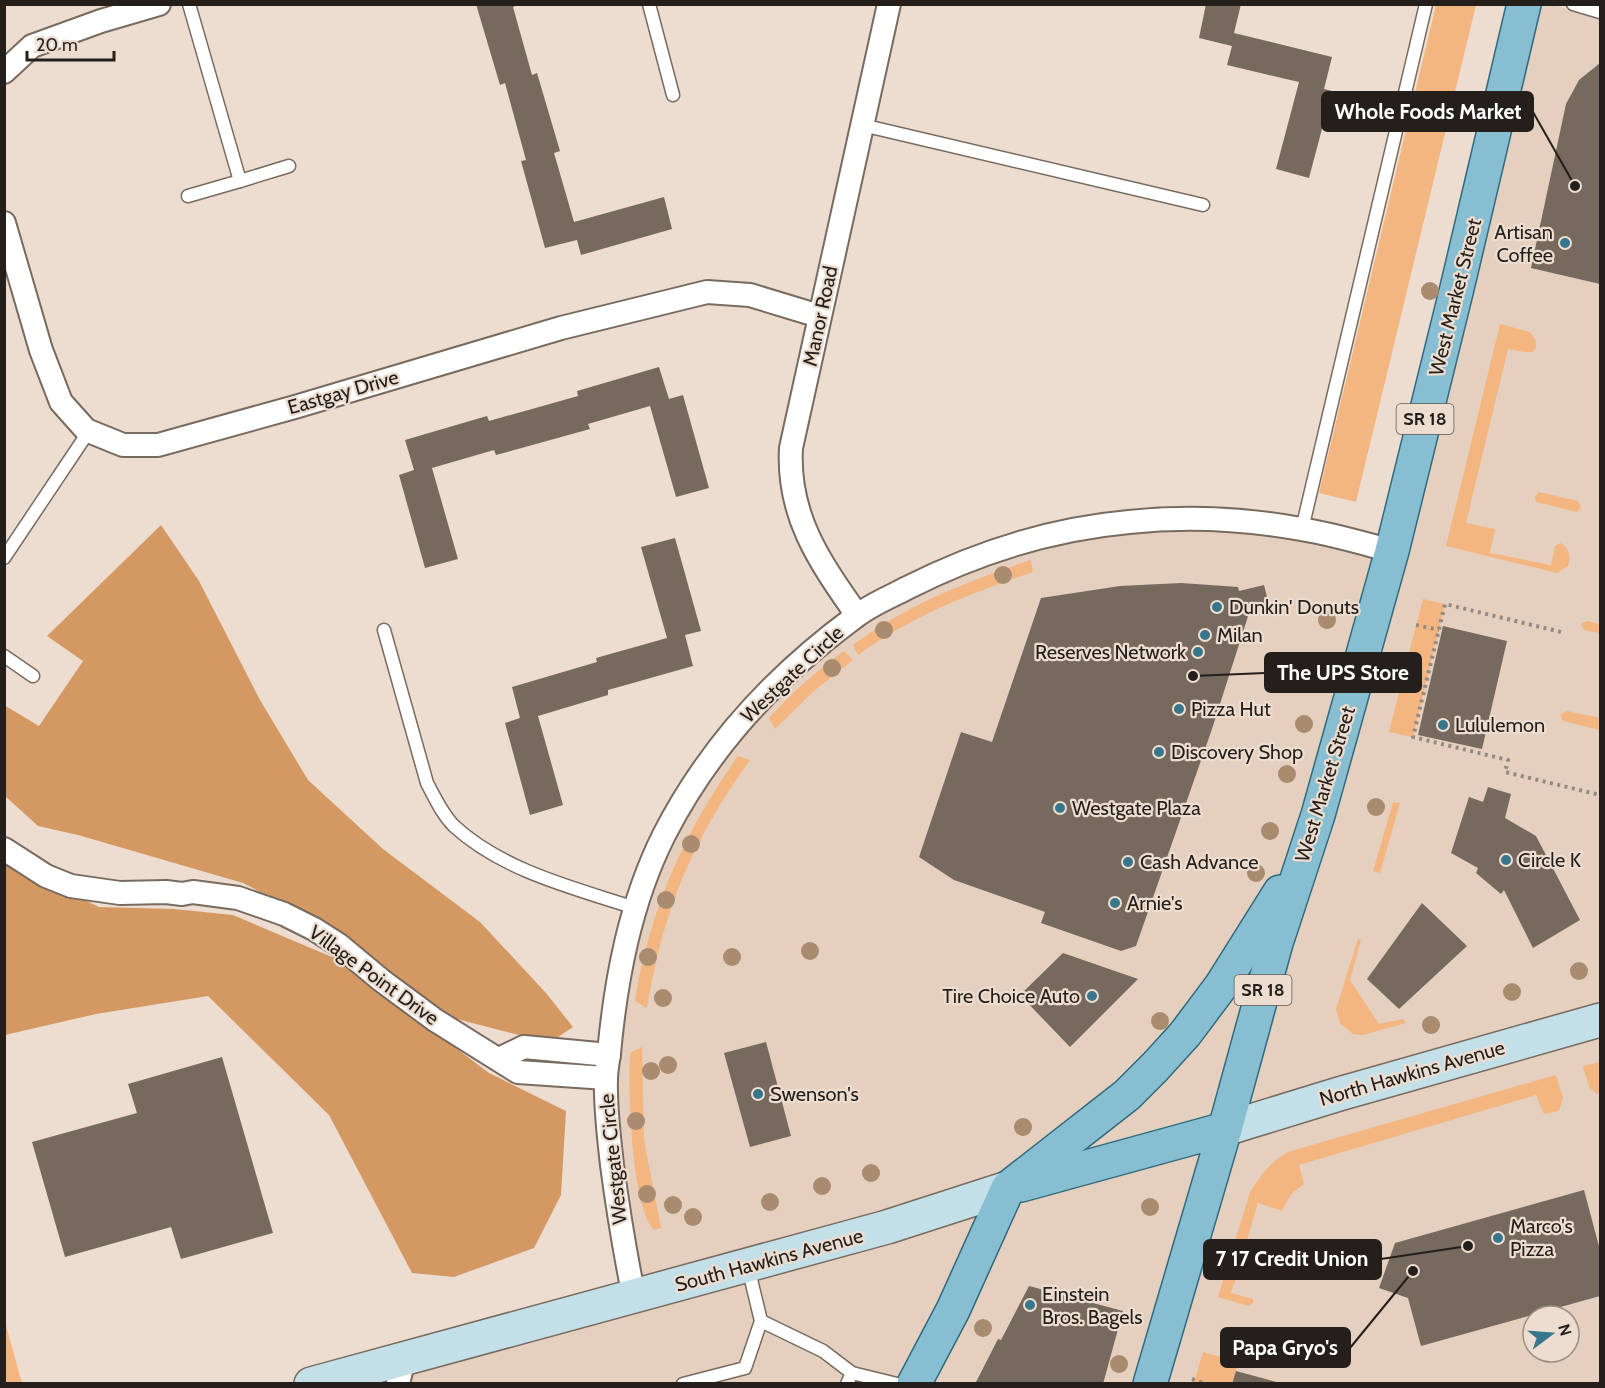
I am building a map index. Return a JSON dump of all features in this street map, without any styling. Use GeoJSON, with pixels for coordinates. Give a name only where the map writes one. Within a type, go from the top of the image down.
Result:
{"type":"FeatureCollection","features":[{"type":"Feature","properties":{"kind":"main road","name":"West Market Street"},"geometry":{"type":"LineString","coordinates":[[1150,1383],[1225,1129],[1276,943],[1321,804],[1392,551],[1458,288],[1524,4]]}},
{"type":"Feature","properties":{"kind":"main road"},"geometry":{"type":"LineString","coordinates":[[914,1383],[953,1310],[1008,1188],[1127,1095],[1185,1034],[1221,986],[1306,852]]}},
{"type":"Feature","properties":{"kind":"main road","name":"North Hawkins Avenue"},"geometry":{"type":"LineString","coordinates":[[1225,1129],[1600,1020]]}},
{"type":"Feature","properties":{"kind":"main road","name":"South Hawkins Avenue"},"geometry":{"type":"LineString","coordinates":[[311,1383],[401,1371],[634,1296],[887,1227],[1008,1188],[1225,1129]]}},
{"type":"Feature","properties":{"kind":"street"},"geometry":{"type":"LineString","coordinates":[[4,72],[32,46],[101,21],[159,4]]}},
{"type":"Feature","properties":{"kind":"street","name":"Manor Road"},"geometry":{"type":"LineString","coordinates":[[857,615],[822,565],[803,525],[789,472],[790,448],[890,4]]}},
{"type":"Feature","properties":{"kind":"street","name":"Eastgay Drive"},"geometry":{"type":"LineString","coordinates":[[4,223],[41,350],[61,402],[89,431],[123,445],[158,445],[561,328],[707,292],[750,295],[819,316]]}},
{"type":"Feature","properties":{"kind":"street","name":"Westgate Circle"},"geometry":{"type":"LineString","coordinates":[[634,1296],[621,1235],[607,1122],[606,1078],[621,960],[635,908],[664,837],[689,791],[740,720],[782,677],[857,615],[930,577],[985,553],[1075,530],[1127,522],[1168,519],[1241,522],[1302,529],[1392,551]]}},
{"type":"Feature","properties":{"kind":"street","name":"Village Point Drive"},"geometry":{"type":"LineString","coordinates":[[4,849],[46,876],[71,886],[120,893],[182,894],[193,892],[238,898],[284,914],[314,928],[435,1020],[518,1072],[606,1078]]}},
{"type":"Feature","properties":{"kind":"street"},"geometry":{"type":"LineString","coordinates":[[499,1059],[524,1047],[609,1055]]}},
{"type":"Feature","properties":{"kind":"lane"},"geometry":{"type":"LineString","coordinates":[[189,4],[240,181]]}},
{"type":"Feature","properties":{"kind":"lane"},"geometry":{"type":"LineString","coordinates":[[649,4],[673,95]]}},
{"type":"Feature","properties":{"kind":"lane"},"geometry":{"type":"LineString","coordinates":[[1302,529],[1426,4]]}},
{"type":"Feature","properties":{"kind":"lane"},"geometry":{"type":"LineString","coordinates":[[1573,4],[1600,12]]}},
{"type":"Feature","properties":{"kind":"lane"},"geometry":{"type":"LineString","coordinates":[[862,125],[1203,205]]}},
{"type":"Feature","properties":{"kind":"lane"},"geometry":{"type":"LineString","coordinates":[[188,196],[289,166]]}},
{"type":"Feature","properties":{"kind":"lane"},"geometry":{"type":"LineString","coordinates":[[4,558],[89,431]]}},
{"type":"Feature","properties":{"kind":"lane"},"geometry":{"type":"LineString","coordinates":[[384,630],[427,783],[438,805],[453,825],[492,854],[529,871],[635,908]]}},
{"type":"Feature","properties":{"kind":"lane"},"geometry":{"type":"LineString","coordinates":[[4,656],[33,676]]}},
{"type":"Feature","properties":{"kind":"lane"},"geometry":{"type":"LineString","coordinates":[[683,1383],[745,1368],[761,1321],[748,1265]]}},
{"type":"Feature","properties":{"kind":"lane"},"geometry":{"type":"LineString","coordinates":[[761,1321],[823,1351],[849,1378],[897,1383]]}},
{"type":"Feature","properties":{"kind":"path"},"geometry":{"type":"LineString","coordinates":[[1560,632],[1445,604],[1413,737],[1508,760],[1505,772],[1600,795]]}},
{"type":"Feature","properties":{"kind":"path"},"geometry":{"type":"LineString","coordinates":[[1416,625],[1439,630]]}},
{"type":"Feature","properties":{"kind":"path"},"geometry":{"type":"LineString","coordinates":[[1192,1379],[1206,1383]]}},
{"type":"Feature","properties":{"kind":"shaded area"},"geometry":{"type":"Polygon","coordinates":[[[1436,5],[1476,5],[1356,502],[1319,493],[1436,5]]]}},
{"type":"Feature","properties":{"kind":"shaded area"},"geometry":{"type":"Polygon","coordinates":[[[1524,5],[1552,5],[1573,10],[1575,5],[1600,5],[1600,1383],[398,1384],[404,1358],[634,1296],[607,1122],[621,960],[689,791],[857,615],[985,553],[1169,519],[1392,550],[1524,5]]]}},
{"type":"Feature","properties":{"kind":"shaded area"},"geometry":{"type":"Polygon","coordinates":[[[1500,324],[1530,332],[1536,341],[1536,348],[1532,352],[1508,349],[1466,523],[1495,529],[1490,553],[1551,565],[1555,546],[1561,543],[1568,550],[1569,559],[1568,566],[1557,573],[1446,546],[1500,324]]]}},
{"type":"Feature","properties":{"kind":"shaded area"},"geometry":{"type":"Polygon","coordinates":[[[1539,492],[1578,501],[1581,508],[1577,512],[1536,502],[1535,497],[1539,492]]]}},
{"type":"Feature","properties":{"kind":"shaded area"},"geometry":{"type":"Polygon","coordinates":[[[161,525],[199,581],[260,700],[308,780],[383,849],[480,922],[546,993],[573,1027],[549,1043],[449,1017],[346,937],[243,883],[78,835],[38,826],[5,796],[4,705],[39,726],[83,661],[47,636],[161,525]]]}},
{"type":"Feature","properties":{"kind":"shaded area"},"geometry":{"type":"Polygon","coordinates":[[[1031,560],[1033,572],[987,588],[920,617],[858,655],[853,645],[894,618],[938,595],[1031,560]]]}},
{"type":"Feature","properties":{"kind":"shaded area"},"geometry":{"type":"Polygon","coordinates":[[[1423,599],[1445,604],[1413,737],[1389,732],[1423,599]]]}},
{"type":"Feature","properties":{"kind":"shaded area"},"geometry":{"type":"Polygon","coordinates":[[[1587,621],[1600,624],[1600,633],[1584,630],[1581,624],[1587,621]]]}},
{"type":"Feature","properties":{"kind":"shaded area"},"geometry":{"type":"Polygon","coordinates":[[[844,651],[853,660],[815,690],[775,729],[769,718],[824,666],[844,651]]]}},
{"type":"Feature","properties":{"kind":"shaded area"},"geometry":{"type":"Polygon","coordinates":[[[1567,711],[1600,718],[1600,730],[1563,721],[1560,715],[1567,711]]]}},
{"type":"Feature","properties":{"kind":"shaded area"},"geometry":{"type":"Polygon","coordinates":[[[738,756],[750,760],[712,819],[683,878],[662,939],[647,1008],[635,1001],[641,968],[660,903],[686,842],[738,756]]]}},
{"type":"Feature","properties":{"kind":"shaded area"},"geometry":{"type":"Polygon","coordinates":[[[1393,802],[1400,803],[1380,873],[1373,871],[1393,802]]]}},
{"type":"Feature","properties":{"kind":"shaded area"},"geometry":{"type":"Polygon","coordinates":[[[4,861],[99,907],[174,909],[233,915],[339,960],[489,1073],[566,1111],[561,1195],[534,1248],[454,1277],[412,1273],[329,1115],[208,996],[96,1014],[5,1035],[4,861]]]}},
{"type":"Feature","properties":{"kind":"shaded area"},"geometry":{"type":"Polygon","coordinates":[[[1358,939],[1361,940],[1350,980],[1379,1024],[1403,1019],[1406,1023],[1363,1035],[1353,1034],[1340,1023],[1336,1009],[1358,939]]]}},
{"type":"Feature","properties":{"kind":"shaded area"},"geometry":{"type":"Polygon","coordinates":[[[642,1047],[644,1140],[661,1228],[654,1230],[646,1217],[640,1197],[631,1118],[630,1053],[642,1047]]]}},
{"type":"Feature","properties":{"kind":"shaded area"},"geometry":{"type":"Polygon","coordinates":[[[1600,1062],[1600,1093],[1597,1094],[1589,1087],[1583,1066],[1600,1062]]]}},
{"type":"Feature","properties":{"kind":"shaded area"},"geometry":{"type":"Polygon","coordinates":[[[1556,1075],[1563,1098],[1559,1111],[1544,1114],[1536,1095],[1299,1165],[1304,1184],[1291,1194],[1282,1211],[1258,1203],[1231,1293],[1253,1299],[1253,1303],[1248,1306],[1218,1297],[1250,1192],[1268,1168],[1284,1155],[1291,1151],[1556,1075]]]}},
{"type":"Feature","properties":{"kind":"shaded area"},"geometry":{"type":"Polygon","coordinates":[[[5,1322],[22,1383],[5,1383],[5,1322]]]}},
{"type":"Feature","properties":{"kind":"shaded area"},"geometry":{"type":"Polygon","coordinates":[[[1203,1352],[1239,1362],[1232,1383],[1194,1383],[1203,1352]]]}},
{"type":"Feature","properties":{"kind":"building"},"geometry":{"type":"Polygon","coordinates":[[[476,4],[519,4],[513,7],[532,75],[537,73],[560,151],[554,153],[574,222],[664,197],[672,229],[581,255],[577,240],[545,248],[521,161],[526,160],[505,83],[500,85],[476,4]]]}},
{"type":"Feature","properties":{"kind":"building"},"geometry":{"type":"Polygon","coordinates":[[[1206,4],[1241,4],[1234,33],[1332,57],[1324,89],[1332,91],[1309,178],[1276,169],[1299,82],[1227,65],[1232,46],[1199,38],[1206,4]]]}},
{"type":"Feature","properties":{"kind":"building"},"geometry":{"type":"Polygon","coordinates":[[[1600,63],[1600,284],[1531,268],[1566,104],[1579,80],[1600,63]]]}},
{"type":"Feature","properties":{"kind":"building"},"geometry":{"type":"Polygon","coordinates":[[[659,367],[669,399],[683,395],[709,488],[676,497],[650,406],[588,424],[590,429],[496,455],[494,450],[432,468],[458,559],[425,568],[399,475],[414,470],[405,440],[487,416],[489,421],[578,396],[577,391],[659,367]]]}},
{"type":"Feature","properties":{"kind":"building"},"geometry":{"type":"Polygon","coordinates":[[[675,538],[701,631],[685,635],[693,666],[608,690],[608,695],[538,716],[563,805],[530,815],[505,723],[520,718],[512,687],[597,662],[596,658],[667,638],[641,547],[675,538]]]}},
{"type":"Feature","properties":{"kind":"building","name":"Westgate Plaza"},"geometry":{"type":"Polygon","coordinates":[[[1181,583],[1238,587],[1239,591],[1264,585],[1269,605],[1250,610],[1212,729],[1136,946],[1121,951],[1041,923],[1045,912],[954,880],[919,857],[961,732],[992,742],[1041,598],[1120,586],[1181,583]]]}},
{"type":"Feature","properties":{"kind":"building"},"geometry":{"type":"Polygon","coordinates":[[[1443,626],[1507,641],[1482,749],[1418,735],[1443,626]]]}},
{"type":"Feature","properties":{"kind":"building","name":"Circle K"},"geometry":{"type":"Polygon","coordinates":[[[1488,787],[1511,794],[1505,818],[1536,836],[1580,920],[1533,948],[1504,890],[1501,894],[1476,873],[1478,868],[1451,853],[1469,797],[1483,802],[1488,787]]]}},
{"type":"Feature","properties":{"kind":"building"},"geometry":{"type":"Polygon","coordinates":[[[1422,903],[1467,946],[1399,1009],[1367,979],[1422,903]]]}},
{"type":"Feature","properties":{"kind":"building"},"geometry":{"type":"Polygon","coordinates":[[[1063,953],[1138,979],[1070,1047],[1020,995],[1063,953]]]}},
{"type":"Feature","properties":{"kind":"building","name":"Swenson's"},"geometry":{"type":"Polygon","coordinates":[[[766,1042],[791,1136],[750,1147],[724,1053],[766,1042]]]}},
{"type":"Feature","properties":{"kind":"building"},"geometry":{"type":"Polygon","coordinates":[[[222,1057],[273,1233],[181,1259],[171,1227],[65,1257],[32,1142],[137,1113],[128,1084],[222,1057]]]}},
{"type":"Feature","properties":{"kind":"building"},"geometry":{"type":"Polygon","coordinates":[[[1584,1190],[1600,1250],[1600,1296],[1571,1304],[1521,1304],[1521,1318],[1421,1346],[1408,1298],[1379,1288],[1395,1243],[1584,1190]]]}},
{"type":"Feature","properties":{"kind":"building"},"geometry":{"type":"Polygon","coordinates":[[[1029,1286],[1123,1311],[1103,1384],[975,1384],[1029,1286]]]}},
{"type":"Feature","properties":{"kind":"building"},"geometry":{"type":"Polygon","coordinates":[[[1236,1371],[1280,1383],[1232,1384],[1236,1371]]]}},
{"type":"Feature","properties":{"kind":"place","name":"Whole Foods Market"},"geometry":{"type":"Point","coordinates":[1575,186]}},
{"type":"Feature","properties":{"kind":"place","name":"Artisan Coffee"},"geometry":{"type":"Point","coordinates":[1565,243]}},
{"type":"Feature","properties":{"kind":"place","name":"Dunkin' Donuts"},"geometry":{"type":"Point","coordinates":[1217,607]}},
{"type":"Feature","properties":{"kind":"place","name":"Milan"},"geometry":{"type":"Point","coordinates":[1205,635]}},
{"type":"Feature","properties":{"kind":"place","name":"Reserves Network"},"geometry":{"type":"Point","coordinates":[1198,652]}},
{"type":"Feature","properties":{"kind":"place","name":"The UPS Store"},"geometry":{"type":"Point","coordinates":[1193,676]}},
{"type":"Feature","properties":{"kind":"place","name":"Pizza Hut"},"geometry":{"type":"Point","coordinates":[1179,709]}},
{"type":"Feature","properties":{"kind":"place","name":"Lululemon"},"geometry":{"type":"Point","coordinates":[1443,725]}},
{"type":"Feature","properties":{"kind":"place","name":"Discovery Shop"},"geometry":{"type":"Point","coordinates":[1159,752]}},
{"type":"Feature","properties":{"kind":"place","name":"Westgate Plaza"},"geometry":{"type":"Point","coordinates":[1060,808]}},
{"type":"Feature","properties":{"kind":"place","name":"Circle K"},"geometry":{"type":"Point","coordinates":[1506,860]}},
{"type":"Feature","properties":{"kind":"place","name":"Cash Advance"},"geometry":{"type":"Point","coordinates":[1128,862]}},
{"type":"Feature","properties":{"kind":"place","name":"Arnie's"},"geometry":{"type":"Point","coordinates":[1115,903]}},
{"type":"Feature","properties":{"kind":"place","name":"Tire Choice Auto"},"geometry":{"type":"Point","coordinates":[1092,996]}},
{"type":"Feature","properties":{"kind":"place","name":"Swenson's"},"geometry":{"type":"Point","coordinates":[758,1094]}},
{"type":"Feature","properties":{"kind":"place","name":"Marco's Pizza"},"geometry":{"type":"Point","coordinates":[1498,1238]}},
{"type":"Feature","properties":{"kind":"place","name":"7 17 Credit Union"},"geometry":{"type":"Point","coordinates":[1468,1246]}},
{"type":"Feature","properties":{"kind":"place","name":"Papa Gryo's"},"geometry":{"type":"Point","coordinates":[1413,1271]}},
{"type":"Feature","properties":{"kind":"place","name":"Einstein Bros. Bagels"},"geometry":{"type":"Point","coordinates":[1030,1305]}}]}
